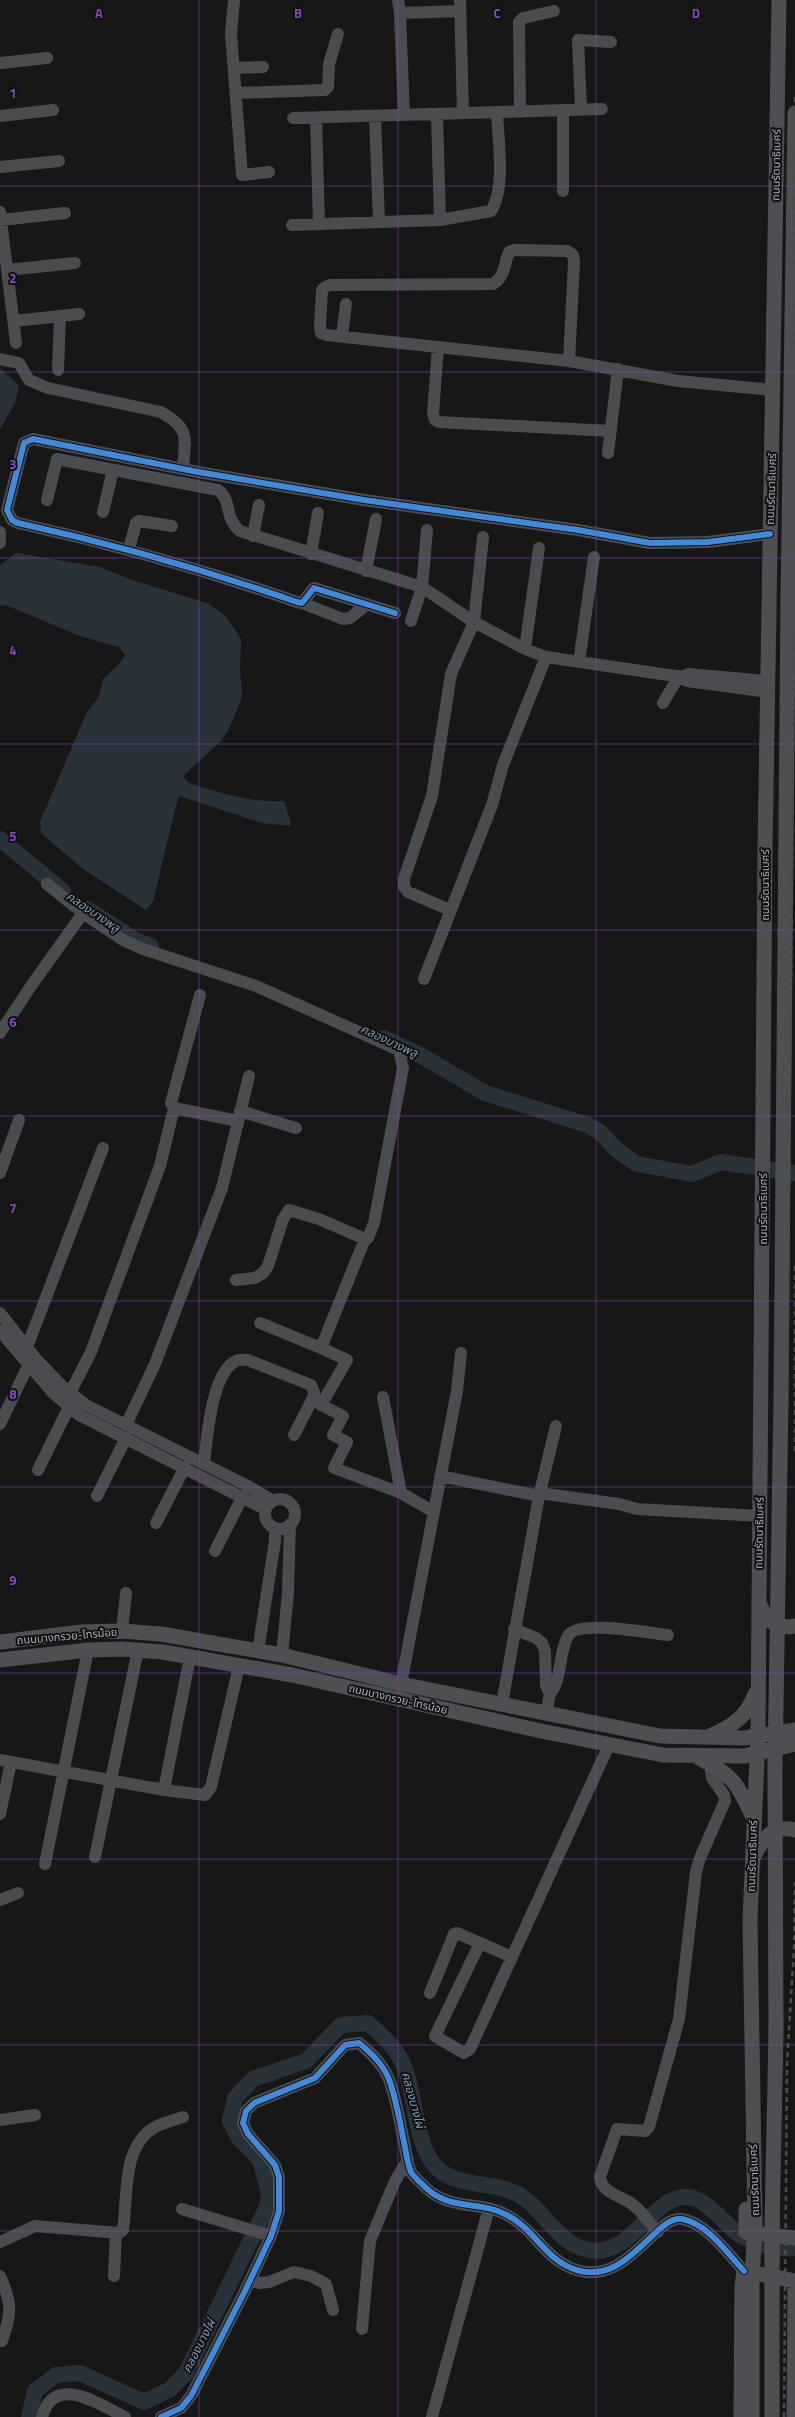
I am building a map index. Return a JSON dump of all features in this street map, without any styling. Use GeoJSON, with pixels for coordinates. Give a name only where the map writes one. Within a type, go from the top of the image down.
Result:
{"type":"FeatureCollection","features":[{"type":"Feature","properties":{"kind":"main road"},"geometry":{"type":"LineString","coordinates":[[779,0],[794,204]]}},
{"type":"Feature","properties":{"kind":"main road","name":"ถนนรัตนาธิเบศร์"},"geometry":{"type":"LineString","coordinates":[[752,2417],[748,2275],[755,2223],[752,2071],[752,1860],[758,1736],[757,1687],[760,1516],[765,850],[779,0]]}},
{"type":"Feature","properties":{"kind":"main road","name":"ถนนรัตนาธิเบศร์"},"geometry":{"type":"LineString","coordinates":[[772,2417],[772,2229],[776,2031],[775,1767],[781,1399],[788,598],[795,113]]}},
{"type":"Feature","properties":{"kind":"main road"},"geometry":{"type":"LineString","coordinates":[[765,850],[788,598]]}},
{"type":"Feature","properties":{"kind":"main road"},"geometry":{"type":"LineString","coordinates":[[759,1591],[764,1614],[771,1622],[787,1627],[795,1626]]}},
{"type":"Feature","properties":{"kind":"main road","name":"ถนนบางกรวย-ไทรน้อย"},"geometry":{"type":"LineString","coordinates":[[0,1642],[81,1632],[122,1631],[161,1634],[282,1655],[402,1684],[660,1736],[758,1736],[795,1730]]}},
{"type":"Feature","properties":{"kind":"main road","name":"ถนนบางกรวย-ไทรน้อย"},"geometry":{"type":"LineString","coordinates":[[0,1660],[88,1650],[138,1650],[190,1657],[292,1675],[609,1745],[663,1755],[708,1759],[756,1755],[795,1744]]}},
{"type":"Feature","properties":{"kind":"main road"},"geometry":{"type":"LineString","coordinates":[[754,1818],[740,1787],[730,1776],[708,1759],[713,1737],[740,1719],[747,1710],[757,1687]]}},
{"type":"Feature","properties":{"kind":"main road"},"geometry":{"type":"LineString","coordinates":[[752,1860],[767,1835],[775,1830],[795,1830]]}},
{"type":"Feature","properties":{"kind":"main road"},"geometry":{"type":"LineString","coordinates":[[752,2071],[745,2080],[746,2232],[795,2238]]}},
{"type":"Feature","properties":{"kind":"main road"},"geometry":{"type":"LineString","coordinates":[[741,2417],[748,2275],[795,2281]]}},
{"type":"Feature","properties":{"kind":"main road"},"geometry":{"type":"LineString","coordinates":[[794,2417],[795,2286]]}},
{"type":"Feature","properties":{"kind":"street"},"geometry":{"type":"LineString","coordinates":[[234,0],[231,24],[242,175],[269,172]]}},
{"type":"Feature","properties":{"kind":"street"},"geometry":{"type":"LineString","coordinates":[[398,0],[400,13],[404,115]]}},
{"type":"Feature","properties":{"kind":"street"},"geometry":{"type":"LineString","coordinates":[[400,13],[460,5],[463,113]]}},
{"type":"Feature","properties":{"kind":"street"},"geometry":{"type":"LineString","coordinates":[[520,112],[518,22],[523,18],[554,11]]}},
{"type":"Feature","properties":{"kind":"street"},"geometry":{"type":"LineString","coordinates":[[236,93],[325,90],[328,87],[329,64],[338,34]]}},
{"type":"Feature","properties":{"kind":"street"},"geometry":{"type":"LineString","coordinates":[[581,109],[578,40],[611,42]]}},
{"type":"Feature","properties":{"kind":"street"},"geometry":{"type":"LineString","coordinates":[[0,63],[47,58]]}},
{"type":"Feature","properties":{"kind":"street"},"geometry":{"type":"LineString","coordinates":[[234,68],[263,67]]}},
{"type":"Feature","properties":{"kind":"street"},"geometry":{"type":"LineString","coordinates":[[293,118],[602,109]]}},
{"type":"Feature","properties":{"kind":"street"},"geometry":{"type":"LineString","coordinates":[[0,116],[53,110]]}},
{"type":"Feature","properties":{"kind":"street"},"geometry":{"type":"LineString","coordinates":[[563,110],[563,191]]}},
{"type":"Feature","properties":{"kind":"street"},"geometry":{"type":"LineString","coordinates":[[292,225],[440,220],[483,214],[491,210],[496,203],[499,190],[497,112]]}},
{"type":"Feature","properties":{"kind":"street"},"geometry":{"type":"LineString","coordinates":[[437,114],[440,220]]}},
{"type":"Feature","properties":{"kind":"street"},"geometry":{"type":"LineString","coordinates":[[376,116],[379,222]]}},
{"type":"Feature","properties":{"kind":"street"},"geometry":{"type":"LineString","coordinates":[[316,118],[319,224]]}},
{"type":"Feature","properties":{"kind":"street"},"geometry":{"type":"LineString","coordinates":[[0,167],[59,161]]}},
{"type":"Feature","properties":{"kind":"street"},"geometry":{"type":"LineString","coordinates":[[16,343],[0,216],[65,213]]}},
{"type":"Feature","properties":{"kind":"street"},"geometry":{"type":"LineString","coordinates":[[569,361],[574,262],[573,255],[567,251],[515,250],[509,252],[504,271],[499,281],[493,284],[325,286],[322,290],[321,333],[569,361],[678,381],[773,390]]}},
{"type":"Feature","properties":{"kind":"street"},"geometry":{"type":"LineString","coordinates":[[7,270],[76,263]]}},
{"type":"Feature","properties":{"kind":"street"},"geometry":{"type":"LineString","coordinates":[[342,336],[346,304]]}},
{"type":"Feature","properties":{"kind":"street"},"geometry":{"type":"LineString","coordinates":[[14,321],[79,314]]}},
{"type":"Feature","properties":{"kind":"street"},"geometry":{"type":"LineString","coordinates":[[58,370],[60,316]]}},
{"type":"Feature","properties":{"kind":"street"},"geometry":{"type":"LineString","coordinates":[[438,347],[434,414],[435,420],[439,422],[610,431]]}},
{"type":"Feature","properties":{"kind":"street"},"geometry":{"type":"LineString","coordinates":[[0,359],[19,363],[29,380],[48,388],[161,412],[177,421],[183,432],[184,469]]}},
{"type":"Feature","properties":{"kind":"street"},"geometry":{"type":"LineString","coordinates":[[608,453],[618,369]]}},
{"type":"Feature","properties":{"kind":"street"},"geometry":{"type":"LineString","coordinates":[[367,604],[350,618],[344,619],[302,603],[129,549],[18,523],[4,518],[24,443],[28,439],[184,469],[364,500],[578,530],[650,543],[708,542],[770,534]]}},
{"type":"Feature","properties":{"kind":"street"},"geometry":{"type":"LineString","coordinates":[[47,500],[57,459],[218,490],[225,499],[233,526],[253,536],[422,587],[474,622],[525,649],[546,657],[681,676],[688,682],[768,687]]}},
{"type":"Feature","properties":{"kind":"street"},"geometry":{"type":"LineString","coordinates":[[103,512],[113,470]]}},
{"type":"Feature","properties":{"kind":"street"},"geometry":{"type":"LineString","coordinates":[[253,536],[259,505]]}},
{"type":"Feature","properties":{"kind":"street"},"geometry":{"type":"LineString","coordinates":[[311,554],[318,513]]}},
{"type":"Feature","properties":{"kind":"street"},"geometry":{"type":"LineString","coordinates":[[366,571],[376,519]]}},
{"type":"Feature","properties":{"kind":"street"},"geometry":{"type":"LineString","coordinates":[[129,549],[136,523],[139,521],[172,526]]}},
{"type":"Feature","properties":{"kind":"street"},"geometry":{"type":"LineString","coordinates":[[411,621],[422,587],[427,530]]}},
{"type":"Feature","properties":{"kind":"street"},"geometry":{"type":"LineString","coordinates":[[0,532],[0,543]]}},
{"type":"Feature","properties":{"kind":"street"},"geometry":{"type":"LineString","coordinates":[[450,910],[408,892],[404,887],[404,879],[432,796],[451,674],[474,622],[483,537]]}},
{"type":"Feature","properties":{"kind":"street"},"geometry":{"type":"LineString","coordinates":[[525,649],[539,548]]}},
{"type":"Feature","properties":{"kind":"street"},"geometry":{"type":"LineString","coordinates":[[579,662],[594,557]]}},
{"type":"Feature","properties":{"kind":"street"},"geometry":{"type":"LineString","coordinates":[[302,603],[314,588],[395,613]]}},
{"type":"Feature","properties":{"kind":"street"},"geometry":{"type":"LineString","coordinates":[[424,979],[492,805],[503,765],[546,657]]}},
{"type":"Feature","properties":{"kind":"street"},"geometry":{"type":"LineString","coordinates":[[663,703],[681,676]]}},
{"type":"Feature","properties":{"kind":"street"},"geometry":{"type":"LineString","coordinates":[[47,884],[83,913],[123,940],[143,949],[256,986],[400,1050],[403,1068],[371,1235],[365,1239],[321,1348]]}},
{"type":"Feature","properties":{"kind":"street"},"geometry":{"type":"LineString","coordinates":[[0,1034],[31,986],[83,913]]}},
{"type":"Feature","properties":{"kind":"street"},"geometry":{"type":"LineString","coordinates":[[70,1393],[92,1352],[160,1166],[174,1108],[171,1103],[171,1096],[200,995]]}},
{"type":"Feature","properties":{"kind":"street"},"geometry":{"type":"LineString","coordinates":[[126,1425],[156,1364],[222,1188],[249,1076]]}},
{"type":"Feature","properties":{"kind":"street"},"geometry":{"type":"LineString","coordinates":[[174,1108],[239,1116],[296,1128]]}},
{"type":"Feature","properties":{"kind":"street"},"geometry":{"type":"LineString","coordinates":[[0,1173],[19,1120]]}},
{"type":"Feature","properties":{"kind":"street"},"geometry":{"type":"LineString","coordinates":[[22,1349],[29,1342],[103,1148]]}},
{"type":"Feature","properties":{"kind":"street"},"geometry":{"type":"LineString","coordinates":[[236,1280],[255,1278],[263,1273],[268,1266],[283,1219],[289,1210],[319,1218],[365,1239]]}},
{"type":"Feature","properties":{"kind":"street"},"geometry":{"type":"LineString","coordinates":[[0,1313],[22,1349],[28,1366],[54,1394],[80,1415],[243,1496],[269,1505],[284,1500],[293,1508],[294,1519],[286,1528],[275,1529],[266,1521],[269,1505]]}},
{"type":"Feature","properties":{"kind":"street"},"geometry":{"type":"LineString","coordinates":[[260,1323],[347,1360],[321,1405],[343,1416],[333,1434],[346,1442],[334,1468],[401,1493],[434,1512]]}},
{"type":"Feature","properties":{"kind":"street"},"geometry":{"type":"LineString","coordinates":[[0,1331],[70,1393],[86,1405],[204,1464],[269,1505]]}},
{"type":"Feature","properties":{"kind":"street"},"geometry":{"type":"LineString","coordinates":[[402,1684],[457,1391],[461,1353]]}},
{"type":"Feature","properties":{"kind":"street"},"geometry":{"type":"LineString","coordinates":[[204,1464],[208,1428],[218,1384],[227,1367],[237,1360],[248,1360],[311,1385],[314,1392],[313,1398],[294,1435]]}},
{"type":"Feature","properties":{"kind":"street"},"geometry":{"type":"LineString","coordinates":[[0,1424],[28,1366]]}},
{"type":"Feature","properties":{"kind":"street"},"geometry":{"type":"LineString","coordinates":[[382,1398],[401,1493]]}},
{"type":"Feature","properties":{"kind":"street"},"geometry":{"type":"LineString","coordinates":[[38,1470],[70,1407]]}},
{"type":"Feature","properties":{"kind":"street"},"geometry":{"type":"LineString","coordinates":[[502,1704],[539,1494],[556,1426]]}},
{"type":"Feature","properties":{"kind":"street"},"geometry":{"type":"LineString","coordinates":[[97,1496],[126,1438]]}},
{"type":"Feature","properties":{"kind":"street"},"geometry":{"type":"LineString","coordinates":[[156,1523],[185,1467]]}},
{"type":"Feature","properties":{"kind":"street"},"geometry":{"type":"LineString","coordinates":[[440,1476],[539,1494],[620,1504],[637,1509],[760,1516]]}},
{"type":"Feature","properties":{"kind":"street"},"geometry":{"type":"LineString","coordinates":[[215,1551],[243,1496]]}},
{"type":"Feature","properties":{"kind":"street"},"geometry":{"type":"LineString","coordinates":[[282,1655],[286,1610],[290,1524]]}},
{"type":"Feature","properties":{"kind":"street"},"geometry":{"type":"LineString","coordinates":[[258,1651],[275,1541],[275,1529]]}},
{"type":"Feature","properties":{"kind":"street"},"geometry":{"type":"LineString","coordinates":[[122,1631],[126,1593]]}},
{"type":"Feature","properties":{"kind":"street"},"geometry":{"type":"LineString","coordinates":[[264,1607],[269,1603],[276,1603],[286,1610]]}},
{"type":"Feature","properties":{"kind":"street"},"geometry":{"type":"LineString","coordinates":[[546,1713],[550,1694],[558,1680],[568,1636],[576,1629],[593,1627],[668,1635]]}},
{"type":"Feature","properties":{"kind":"street"},"geometry":{"type":"LineString","coordinates":[[514,1629],[542,1643],[545,1650],[546,1685],[550,1694]]}},
{"type":"Feature","properties":{"kind":"street"},"geometry":{"type":"LineString","coordinates":[[45,1864],[88,1650]]}},
{"type":"Feature","properties":{"kind":"street"},"geometry":{"type":"LineString","coordinates":[[95,1857],[112,1780],[127,1696],[138,1650]]}},
{"type":"Feature","properties":{"kind":"street"},"geometry":{"type":"LineString","coordinates":[[164,1790],[190,1657]]}},
{"type":"Feature","properties":{"kind":"street"},"geometry":{"type":"LineString","coordinates":[[0,1814],[6,1761],[63,1770],[164,1790],[197,1795],[208,1793],[239,1666]]}},
{"type":"Feature","properties":{"kind":"street"},"geometry":{"type":"LineString","coordinates":[[480,1943],[435,2036],[464,2053],[470,2049],[609,1745]]}},
{"type":"Feature","properties":{"kind":"street"},"geometry":{"type":"LineString","coordinates":[[655,2229],[632,2204],[605,2188],[601,2184],[600,2177],[617,2129],[645,2131],[649,2127],[679,2019],[696,1872],[700,1858],[725,1801],[724,1795],[712,1778],[708,1759]]}},
{"type":"Feature","properties":{"kind":"street"},"geometry":{"type":"LineString","coordinates":[[0,1900],[18,1893]]}},
{"type":"Feature","properties":{"kind":"street"},"geometry":{"type":"LineString","coordinates":[[430,1993],[454,1934],[457,1933],[512,1957]]}},
{"type":"Feature","properties":{"kind":"street"},"geometry":{"type":"LineString","coordinates":[[160,2417],[182,2412],[250,2280],[267,2235],[279,2211],[279,2177],[275,2164],[248,2134],[243,2123],[246,2111],[254,2103],[314,2078],[345,2045],[359,2043],[375,2057],[387,2075],[411,2172],[425,2188],[445,2200],[461,2205],[489,2208],[506,2214],[524,2225],[558,2262],[589,2274],[603,2272],[632,2256],[655,2229],[669,2221],[682,2219],[702,2228],[748,2275]]}},
{"type":"Feature","properties":{"kind":"street"},"geometry":{"type":"LineString","coordinates":[[0,2120],[35,2115]]}},
{"type":"Feature","properties":{"kind":"street"},"geometry":{"type":"LineString","coordinates":[[0,2242],[35,2226],[116,2233],[123,2230],[131,2162],[136,2145],[156,2126],[183,2117]]}},
{"type":"Feature","properties":{"kind":"street"},"geometry":{"type":"LineString","coordinates":[[362,2329],[370,2241],[395,2180],[408,2160]]}},
{"type":"Feature","properties":{"kind":"street"},"geometry":{"type":"LineString","coordinates":[[432,2417],[489,2208]]}},
{"type":"Feature","properties":{"kind":"street"},"geometry":{"type":"LineString","coordinates":[[182,2209],[267,2235]]}},
{"type":"Feature","properties":{"kind":"street"},"geometry":{"type":"LineString","coordinates":[[114,2276],[116,2233]]}},
{"type":"Feature","properties":{"kind":"street"},"geometry":{"type":"LineString","coordinates":[[250,2280],[260,2283],[269,2282],[294,2272],[311,2276],[326,2284],[333,2310]]}},
{"type":"Feature","properties":{"kind":"street"},"geometry":{"type":"LineString","coordinates":[[0,2276],[11,2305],[9,2320],[2,2341]]}},
{"type":"Feature","properties":{"kind":"street"},"geometry":{"type":"LineString","coordinates":[[42,2417],[45,2405],[58,2395],[74,2394],[94,2401],[125,2417]]}},
{"type":"Feature","properties":{"kind":"shaded area"},"geometry":{"type":"Polygon","coordinates":[[[0,368],[19,386],[15,403],[0,429],[0,368]]]}},
{"type":"Feature","properties":{"kind":"shaded area"},"geometry":{"type":"Polygon","coordinates":[[[16,553],[100,567],[132,580],[207,603],[225,615],[241,639],[240,670],[242,694],[240,703],[228,731],[220,742],[185,774],[184,778],[189,783],[247,799],[284,801],[291,823],[290,826],[262,823],[180,796],[177,802],[153,901],[146,910],[83,869],[41,833],[40,822],[87,712],[99,697],[103,679],[120,663],[125,655],[119,647],[80,636],[8,606],[0,605],[0,565],[16,553]]]}},
{"type":"Feature","properties":{"kind":"waterway","name":"คลองบางพลู"},"geometry":{"type":"LineString","coordinates":[[0,839],[63,891]]}},
{"type":"Feature","properties":{"kind":"waterway","name":"คลองบางพลู"},"geometry":{"type":"LineString","coordinates":[[87,909],[137,941],[151,946]]}},
{"type":"Feature","properties":{"kind":"waterway","name":"คลองบางพลู"},"geometry":{"type":"LineString","coordinates":[[384,1038],[422,1056],[485,1093],[588,1125],[600,1132],[618,1151],[637,1164],[692,1174],[721,1162],[795,1173]]}},
{"type":"Feature","properties":{"kind":"waterway","name":"คลองบางไผ่"},"geometry":{"type":"LineString","coordinates":[[29,2417],[35,2391],[56,2375],[80,2373],[144,2402],[169,2390],[186,2373],[267,2207],[269,2193],[260,2160],[238,2137],[230,2121],[235,2098],[253,2079],[306,2061],[341,2025],[368,2023],[394,2049],[402,2062],[409,2081],[420,2135],[424,2147],[430,2159],[437,2168],[446,2175],[457,2179],[503,2188],[514,2192],[532,2205],[561,2236],[579,2247],[589,2250],[604,2250],[617,2245],[630,2236],[663,2206],[675,2199],[687,2197],[694,2198],[709,2207],[735,2231],[746,2238],[760,2244],[774,2247],[795,2248]]}},
{"type":"Feature","properties":{"kind":"railway"},"geometry":{"type":"LineString","coordinates":[[795,97],[793,291],[795,377]]}},
{"type":"Feature","properties":{"kind":"railway"},"geometry":{"type":"LineString","coordinates":[[777,2417],[780,2063],[777,1947],[779,1735],[781,1540],[787,1413],[795,561]]}},
{"type":"Feature","properties":{"kind":"railway"},"geometry":{"type":"LineString","coordinates":[[795,1266],[795,1451]]}},
{"type":"Feature","properties":{"kind":"railway"},"geometry":{"type":"LineString","coordinates":[[784,2417],[787,2063],[794,1947],[795,1882]]}},
{"type":"Feature","properties":{"kind":"cycle path"},"geometry":{"type":"LineString","coordinates":[[395,613],[314,588],[302,603],[297,602],[159,558],[18,523],[12,520],[7,510],[24,443],[33,439],[198,472],[364,500],[578,530],[650,543],[708,542],[770,534]]}},
{"type":"Feature","properties":{"kind":"cycle path"},"geometry":{"type":"LineString","coordinates":[[161,2417],[181,2408],[191,2396],[244,2293],[271,2236],[279,2211],[279,2177],[275,2165],[248,2134],[243,2123],[246,2111],[254,2103],[315,2078],[345,2045],[359,2043],[385,2070],[395,2098],[411,2172],[431,2192],[452,2202],[485,2207],[507,2215],[524,2227],[553,2257],[571,2268],[590,2272],[608,2269],[623,2262],[671,2221],[682,2219],[691,2222],[709,2233],[744,2271]]}}]}
